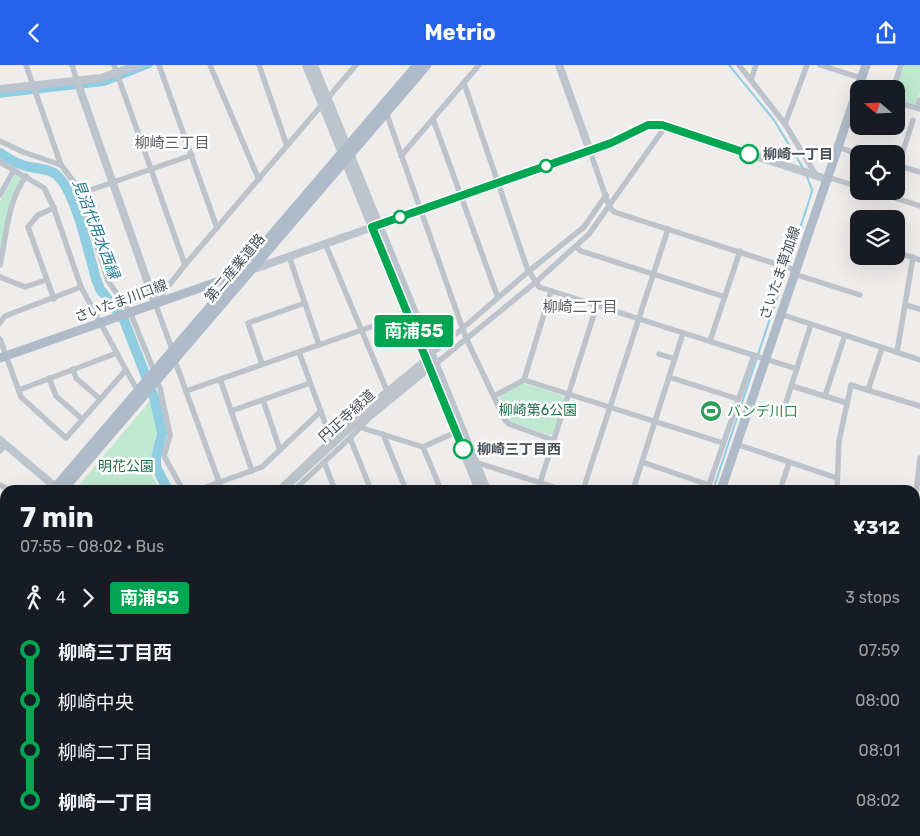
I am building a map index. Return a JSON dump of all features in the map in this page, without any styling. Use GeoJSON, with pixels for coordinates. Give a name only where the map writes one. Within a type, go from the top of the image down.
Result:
{"type":"FeatureCollection","features":[{"type":"Feature","properties":{"kind":"main road","name":"第二産業道路"},"geometry":{"type":"LineString","coordinates":[[61,485],[150,383],[175,361],[417,65]]}},
{"type":"Feature","properties":{"kind":"main road","name":"第二産業道路"},"geometry":{"type":"LineString","coordinates":[[150,383],[172,349],[235,275],[427,65]]}},
{"type":"Feature","properties":{"kind":"main road","name":"さいたま草加線"},"geometry":{"type":"LineString","coordinates":[[861,78],[866,65]]}},
{"type":"Feature","properties":{"kind":"main road","name":"さいたま草加線"},"geometry":{"type":"LineString","coordinates":[[722,485],[780,314],[791,269],[850,112]]}},
{"type":"Feature","properties":{"kind":"main road","name":"さいたま川口線"},"geometry":{"type":"LineString","coordinates":[[3,357],[251,270]]}},
{"type":"Feature","properties":{"kind":"street"},"geometry":{"type":"LineString","coordinates":[[26,65],[61,165],[74,182],[79,193],[108,281],[128,313],[150,383]]}},
{"type":"Feature","properties":{"kind":"street"},"geometry":{"type":"LineString","coordinates":[[72,65],[154,303],[172,349]]}},
{"type":"Feature","properties":{"kind":"street"},"geometry":{"type":"LineString","coordinates":[[114,65],[185,265]]}},
{"type":"Feature","properties":{"kind":"street"},"geometry":{"type":"LineString","coordinates":[[0,89],[101,78],[117,74],[138,65]]}},
{"type":"Feature","properties":{"kind":"street"},"geometry":{"type":"LineString","coordinates":[[159,65],[217,228]]}},
{"type":"Feature","properties":{"kind":"street"},"geometry":{"type":"LineString","coordinates":[[210,65],[258,181]]}},
{"type":"Feature","properties":{"kind":"street"},"geometry":{"type":"LineString","coordinates":[[259,65],[287,146]]}},
{"type":"Feature","properties":{"kind":"street"},"geometry":{"type":"LineString","coordinates":[[306,65],[325,101]]}},
{"type":"Feature","properties":{"kind":"street"},"geometry":{"type":"LineString","coordinates":[[314,65],[325,101],[477,485]]}},
{"type":"Feature","properties":{"kind":"street"},"geometry":{"type":"LineString","coordinates":[[154,303],[356,65]]}},
{"type":"Feature","properties":{"kind":"street"},"geometry":{"type":"LineString","coordinates":[[401,156],[479,65]]}},
{"type":"Feature","properties":{"kind":"street"},"geometry":{"type":"LineString","coordinates":[[560,65],[609,207],[614,212],[740,251],[860,295]]}},
{"type":"Feature","properties":{"kind":"street"},"geometry":{"type":"LineString","coordinates":[[740,65],[785,123],[812,174]]}},
{"type":"Feature","properties":{"kind":"street"},"geometry":{"type":"LineString","coordinates":[[751,81],[756,65]]}},
{"type":"Feature","properties":{"kind":"street"},"geometry":{"type":"LineString","coordinates":[[785,123],[807,65]]}},
{"type":"Feature","properties":{"kind":"street"},"geometry":{"type":"LineString","coordinates":[[820,65],[861,78]]}},
{"type":"Feature","properties":{"kind":"street"},"geometry":{"type":"LineString","coordinates":[[896,80],[901,65]]}},
{"type":"Feature","properties":{"kind":"street"},"geometry":{"type":"LineString","coordinates":[[464,83],[529,271],[539,287],[797,369]]}},
{"type":"Feature","properties":{"kind":"street"},"geometry":{"type":"LineString","coordinates":[[905,104],[919,108],[920,100]]}},
{"type":"Feature","properties":{"kind":"street"},"geometry":{"type":"LineString","coordinates":[[386,112],[466,338],[494,396],[509,424],[553,441]]}},
{"type":"Feature","properties":{"kind":"street"},"geometry":{"type":"LineString","coordinates":[[433,119],[498,298]]}},
{"type":"Feature","properties":{"kind":"street"},"geometry":{"type":"LineString","coordinates":[[904,145],[913,120]]}},
{"type":"Feature","properties":{"kind":"street"},"geometry":{"type":"LineString","coordinates":[[251,270],[590,151],[631,135],[648,125],[656,124],[826,179],[834,179],[850,184]]}},
{"type":"Feature","properties":{"kind":"street"},"geometry":{"type":"LineString","coordinates":[[300,485],[306,470],[332,439],[355,417],[386,391],[466,338],[536,282],[589,235],[665,127]]}},
{"type":"Feature","properties":{"kind":"street"},"geometry":{"type":"LineString","coordinates":[[0,141],[23,152],[61,165]]}},
{"type":"Feature","properties":{"kind":"street"},"geometry":{"type":"LineString","coordinates":[[837,147],[850,151]]}},
{"type":"Feature","properties":{"kind":"street"},"geometry":{"type":"LineString","coordinates":[[79,193],[192,155]]}},
{"type":"Feature","properties":{"kind":"street"},"geometry":{"type":"LineString","coordinates":[[0,161],[44,188],[54,208],[81,287],[135,386],[150,383],[160,388],[170,435],[164,456],[180,485]]}},
{"type":"Feature","properties":{"kind":"street"},"geometry":{"type":"LineString","coordinates":[[905,167],[920,172]]}},
{"type":"Feature","properties":{"kind":"street"},"geometry":{"type":"LineString","coordinates":[[1,191],[14,170]]}},
{"type":"Feature","properties":{"kind":"street"},"geometry":{"type":"LineString","coordinates":[[0,265],[11,205],[17,190],[26,176]]}},
{"type":"Feature","properties":{"kind":"street"},"geometry":{"type":"LineString","coordinates":[[285,485],[306,470],[324,462],[359,427],[430,363],[463,329],[529,271],[584,227],[606,195]]}},
{"type":"Feature","properties":{"kind":"street"},"geometry":{"type":"LineString","coordinates":[[905,200],[920,206]]}},
{"type":"Feature","properties":{"kind":"street"},"geometry":{"type":"LineString","coordinates":[[54,208],[38,215],[28,227],[54,299]]}},
{"type":"Feature","properties":{"kind":"street"},"geometry":{"type":"LineString","coordinates":[[375,225],[408,314],[484,485]]}},
{"type":"Feature","properties":{"kind":"street"},"geometry":{"type":"LineString","coordinates":[[585,485],[668,229]]}},
{"type":"Feature","properties":{"kind":"street"},"geometry":{"type":"LineString","coordinates":[[325,243],[386,391]]}},
{"type":"Feature","properties":{"kind":"street"},"geometry":{"type":"LineString","coordinates":[[576,247],[582,251],[652,275],[725,297]]}},
{"type":"Feature","properties":{"kind":"street"},"geometry":{"type":"LineString","coordinates":[[710,341],[740,251]]}},
{"type":"Feature","properties":{"kind":"street"},"geometry":{"type":"LineString","coordinates":[[905,255],[920,259]]}},
{"type":"Feature","properties":{"kind":"street"},"geometry":{"type":"LineString","coordinates":[[289,256],[319,345]]}},
{"type":"Feature","properties":{"kind":"street"},"geometry":{"type":"LineString","coordinates":[[897,352],[912,257]]}},
{"type":"Feature","properties":{"kind":"street"},"geometry":{"type":"LineString","coordinates":[[0,277],[24,287],[46,280]]}},
{"type":"Feature","properties":{"kind":"street"},"geometry":{"type":"LineString","coordinates":[[0,322],[5,317],[81,287]]}},
{"type":"Feature","properties":{"kind":"street"},"geometry":{"type":"LineString","coordinates":[[494,396],[524,379],[551,291]]}},
{"type":"Feature","properties":{"kind":"street"},"geometry":{"type":"LineString","coordinates":[[262,364],[248,323],[305,303]]}},
{"type":"Feature","properties":{"kind":"street"},"geometry":{"type":"LineString","coordinates":[[540,483],[597,305]]}},
{"type":"Feature","properties":{"kind":"street"},"geometry":{"type":"LineString","coordinates":[[905,305],[920,309]]}},
{"type":"Feature","properties":{"kind":"street"},"geometry":{"type":"LineString","coordinates":[[186,391],[408,314]]}},
{"type":"Feature","properties":{"kind":"street"},"geometry":{"type":"LineString","coordinates":[[780,314],[920,360]]}},
{"type":"Feature","properties":{"kind":"street"},"geometry":{"type":"LineString","coordinates":[[783,412],[811,325]]}},
{"type":"Feature","properties":{"kind":"street"},"geometry":{"type":"LineString","coordinates":[[635,485],[683,333]]}},
{"type":"Feature","properties":{"kind":"street"},"geometry":{"type":"LineString","coordinates":[[826,396],[844,335]]}},
{"type":"Feature","properties":{"kind":"street"},"geometry":{"type":"LineString","coordinates":[[0,339],[3,357],[21,397],[66,438],[126,370]]}},
{"type":"Feature","properties":{"kind":"street"},"geometry":{"type":"LineString","coordinates":[[868,390],[882,347]]}},
{"type":"Feature","properties":{"kind":"street"},"geometry":{"type":"LineString","coordinates":[[299,351],[332,439]]}},
{"type":"Feature","properties":{"kind":"street"},"geometry":{"type":"LineString","coordinates":[[18,390],[117,353]]}},
{"type":"Feature","properties":{"kind":"street"},"geometry":{"type":"LineString","coordinates":[[659,354],[675,359]]}},
{"type":"Feature","properties":{"kind":"street"},"geometry":{"type":"LineString","coordinates":[[642,463],[709,485],[754,355]]}},
{"type":"Feature","properties":{"kind":"street"},"geometry":{"type":"LineString","coordinates":[[175,361],[220,485]]}},
{"type":"Feature","properties":{"kind":"street","name":"円正寺緑道"},"geometry":{"type":"LineString","coordinates":[[290,485],[371,410],[430,363]]}},
{"type":"Feature","properties":{"kind":"street"},"geometry":{"type":"LineString","coordinates":[[73,369],[76,379],[100,399]]}},
{"type":"Feature","properties":{"kind":"street"},"geometry":{"type":"LineString","coordinates":[[669,377],[738,399]]}},
{"type":"Feature","properties":{"kind":"street"},"geometry":{"type":"LineString","coordinates":[[49,378],[56,396],[82,419]]}},
{"type":"Feature","properties":{"kind":"street"},"geometry":{"type":"LineString","coordinates":[[220,379],[252,471]]}},
{"type":"Feature","properties":{"kind":"street"},"geometry":{"type":"LineString","coordinates":[[524,379],[723,443]]}},
{"type":"Feature","properties":{"kind":"street"},"geometry":{"type":"LineString","coordinates":[[231,411],[310,383]]}},
{"type":"Feature","properties":{"kind":"street"},"geometry":{"type":"LineString","coordinates":[[837,485],[839,441],[851,385],[920,406]]}},
{"type":"Feature","properties":{"kind":"street"},"geometry":{"type":"LineString","coordinates":[[792,386],[847,403]]}},
{"type":"Feature","properties":{"kind":"street"},"geometry":{"type":"LineString","coordinates":[[263,399],[280,450]]}},
{"type":"Feature","properties":{"kind":"street"},"geometry":{"type":"LineString","coordinates":[[211,485],[262,467],[321,411]]}},
{"type":"Feature","properties":{"kind":"street"},"geometry":{"type":"LineString","coordinates":[[359,427],[423,447],[456,432]]}},
{"type":"Feature","properties":{"kind":"street"},"geometry":{"type":"LineString","coordinates":[[383,434],[404,485]]}},
{"type":"Feature","properties":{"kind":"street"},"geometry":{"type":"LineString","coordinates":[[350,438],[369,485]]}},
{"type":"Feature","properties":{"kind":"street"},"geometry":{"type":"LineString","coordinates":[[2,445],[53,485]]}},
{"type":"Feature","properties":{"kind":"street"},"geometry":{"type":"LineString","coordinates":[[736,445],[837,478]]}},
{"type":"Feature","properties":{"kind":"street"},"geometry":{"type":"LineString","coordinates":[[423,447],[439,485]]}},
{"type":"Feature","properties":{"kind":"street"},"geometry":{"type":"LineString","coordinates":[[917,485],[920,458]]}},
{"type":"Feature","properties":{"kind":"street"},"geometry":{"type":"LineString","coordinates":[[324,462],[333,485]]}},
{"type":"Feature","properties":{"kind":"street"},"geometry":{"type":"LineString","coordinates":[[475,462],[544,485]]}},
{"type":"Feature","properties":{"kind":"street"},"geometry":{"type":"LineString","coordinates":[[782,485],[789,463]]}},
{"type":"Feature","properties":{"kind":"green space"},"geometry":{"type":"Polygon","coordinates":[[[903,65],[920,65],[920,93],[915,105],[905,102],[905,80],[898,80],[903,65]]]}},
{"type":"Feature","properties":{"kind":"green space"},"geometry":{"type":"Polygon","coordinates":[[[17,174],[22,179],[13,196],[7,215],[0,254],[0,201],[17,174]]]}},
{"type":"Feature","properties":{"kind":"green space","name":"柳崎第6公園"},"geometry":{"type":"Polygon","coordinates":[[[523,383],[564,396],[565,398],[553,434],[550,435],[510,422],[499,397],[523,383]]]}},
{"type":"Feature","properties":{"kind":"green space","name":"明花公園"},"geometry":{"type":"Polygon","coordinates":[[[150,401],[157,428],[149,471],[157,485],[79,485],[150,401]]]}},
{"type":"Feature","properties":{"kind":"waterway"},"geometry":{"type":"LineString","coordinates":[[0,95],[105,83],[150,65]]}},
{"type":"Feature","properties":{"kind":"waterway"},"geometry":{"type":"LineString","coordinates":[[729,65],[774,120],[803,168]]}},
{"type":"Feature","properties":{"kind":"waterway","name":"見沼代用水西縁"},"geometry":{"type":"LineString","coordinates":[[0,153],[17,163],[54,173],[62,180],[75,206],[100,289],[124,320],[154,397],[162,433],[156,458],[156,467],[165,485]]}},
{"type":"Feature","properties":{"kind":"waterway"},"geometry":{"type":"LineString","coordinates":[[715,485],[810,198],[812,190],[806,174]]}},
{"type":"Feature","properties":{"kind":"bus line","name":"南浦55"},"geometry":{"type":"LineString","coordinates":[[463,449],[372,227],[611,143],[631,135],[648,125],[662,125],[749,154]]}},
{"type":"Feature","properties":{"kind":"place","name":"柳崎一丁目"},"geometry":{"type":"Point","coordinates":[749,154]}},
{"type":"Feature","properties":{"kind":"place","name":"バンデ川口"},"geometry":{"type":"Point","coordinates":[711,411]}},
{"type":"Feature","properties":{"kind":"place","name":"柳崎三丁目西"},"geometry":{"type":"Point","coordinates":[463,449]}},
{"type":"Feature","properties":{"kind":"district","name":"柳崎三丁目"},"geometry":{"type":"Point","coordinates":[172,143]}},
{"type":"Feature","properties":{"kind":"district","name":"柳崎二丁目"},"geometry":{"type":"Point","coordinates":[580,307]}}]}
